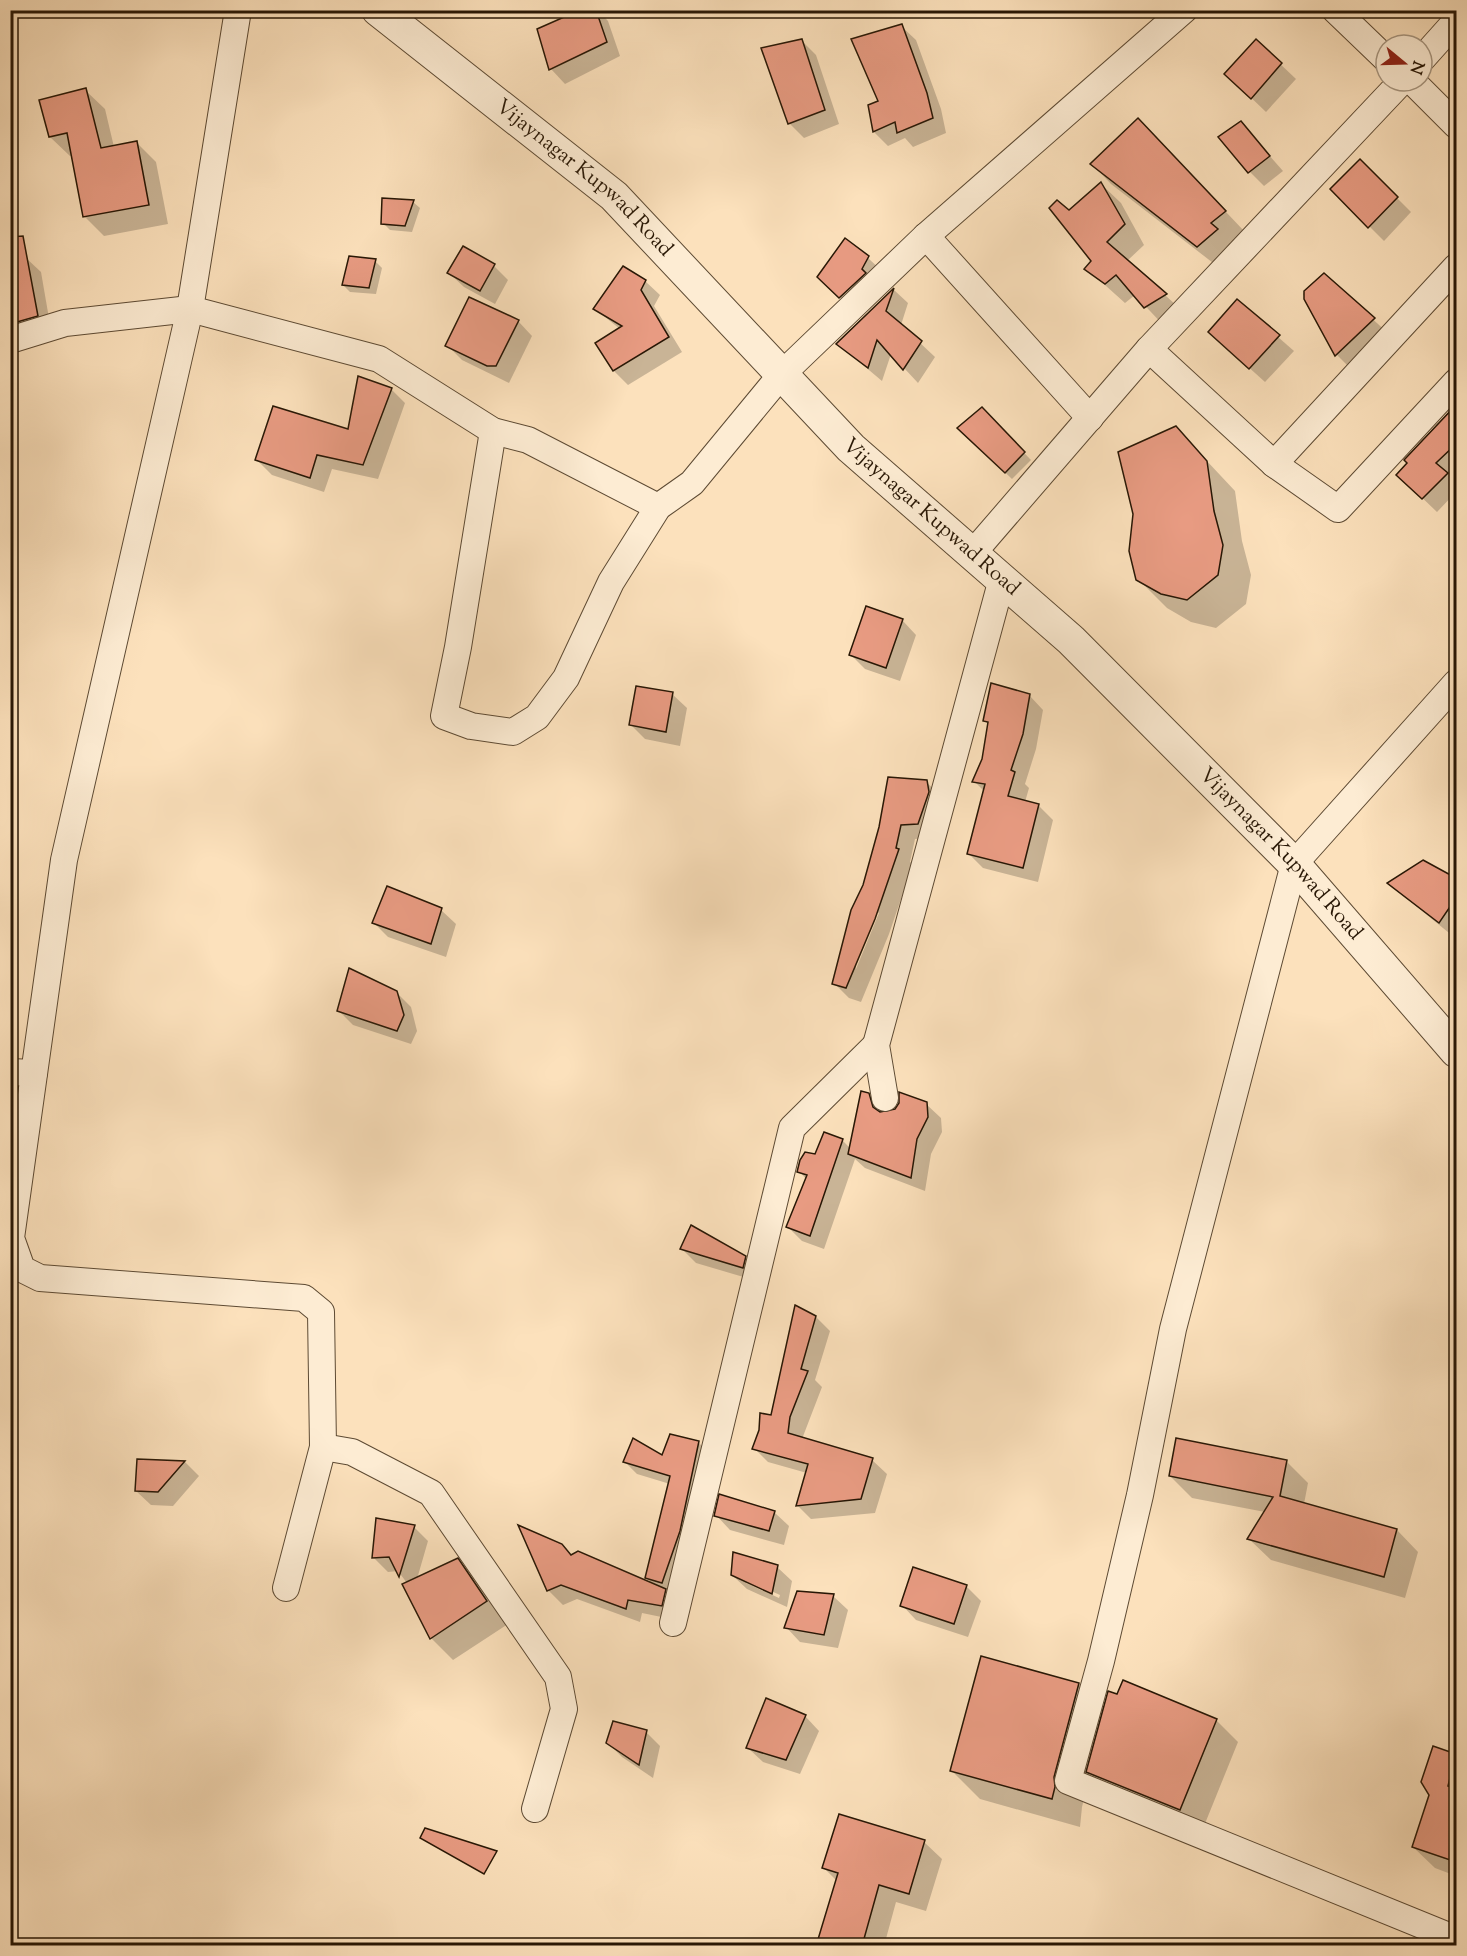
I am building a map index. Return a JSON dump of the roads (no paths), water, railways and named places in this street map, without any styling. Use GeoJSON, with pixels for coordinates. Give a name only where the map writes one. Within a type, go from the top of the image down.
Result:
{"type":"FeatureCollection","features":[{"type":"Feature","properties":{"kind":"street"},"geometry":{"type":"LineString","coordinates":[[238,10],[190,309],[64,860],[22,1072],[11,1238],[22,1269],[40,1278],[304,1298],[321,1312],[324,1447],[286,1588]]}},
{"type":"Feature","properties":{"kind":"street","name":"Vijaynagar Kupwad Road"},"geometry":{"type":"LineString","coordinates":[[378,10],[614,196],[851,448],[1071,640],[1294,864],[1456,1051]]}},
{"type":"Feature","properties":{"kind":"street"},"geometry":{"type":"LineString","coordinates":[[493,431],[458,647],[444,716],[471,726],[513,732],[537,717],[566,678],[611,582],[658,507],[692,483],[781,375],[926,236],[1184,10]]}},
{"type":"Feature","properties":{"kind":"street"},"geometry":{"type":"LineString","coordinates":[[1335,10],[1374,47]]}},
{"type":"Feature","properties":{"kind":"street"},"geometry":{"type":"LineString","coordinates":[[1434,46],[1456,21]]}},
{"type":"Feature","properties":{"kind":"street"},"geometry":{"type":"LineString","coordinates":[[972,554],[1149,349],[1391,93]]}},
{"type":"Feature","properties":{"kind":"street"},"geometry":{"type":"LineString","coordinates":[[1424,93],[1456,125]]}},
{"type":"Feature","properties":{"kind":"street"},"geometry":{"type":"LineString","coordinates":[[926,236],[1090,418]]}},
{"type":"Feature","properties":{"kind":"street"},"geometry":{"type":"LineString","coordinates":[[1274,464],[1456,267]]}},
{"type":"Feature","properties":{"kind":"street"},"geometry":{"type":"LineString","coordinates":[[10,340],[65,323],[190,309],[379,358],[493,431],[528,440],[658,507]]}},
{"type":"Feature","properties":{"kind":"street"},"geometry":{"type":"LineString","coordinates":[[1149,349],[1274,464],[1338,509],[1456,382]]}},
{"type":"Feature","properties":{"kind":"street"},"geometry":{"type":"LineString","coordinates":[[885,1098],[876,1045],[1002,579]]}},
{"type":"Feature","properties":{"kind":"street"},"geometry":{"type":"LineString","coordinates":[[1456,683],[1294,864],[1173,1329],[1137,1506],[1101,1662],[1068,1781],[1456,1939]]}},
{"type":"Feature","properties":{"kind":"street"},"geometry":{"type":"LineString","coordinates":[[673,1623],[792,1128],[876,1045]]}},
{"type":"Feature","properties":{"kind":"street"},"geometry":{"type":"LineString","coordinates":[[324,1447],[352,1452],[431,1493],[558,1677],[564,1709],[535,1809]]}}]}
